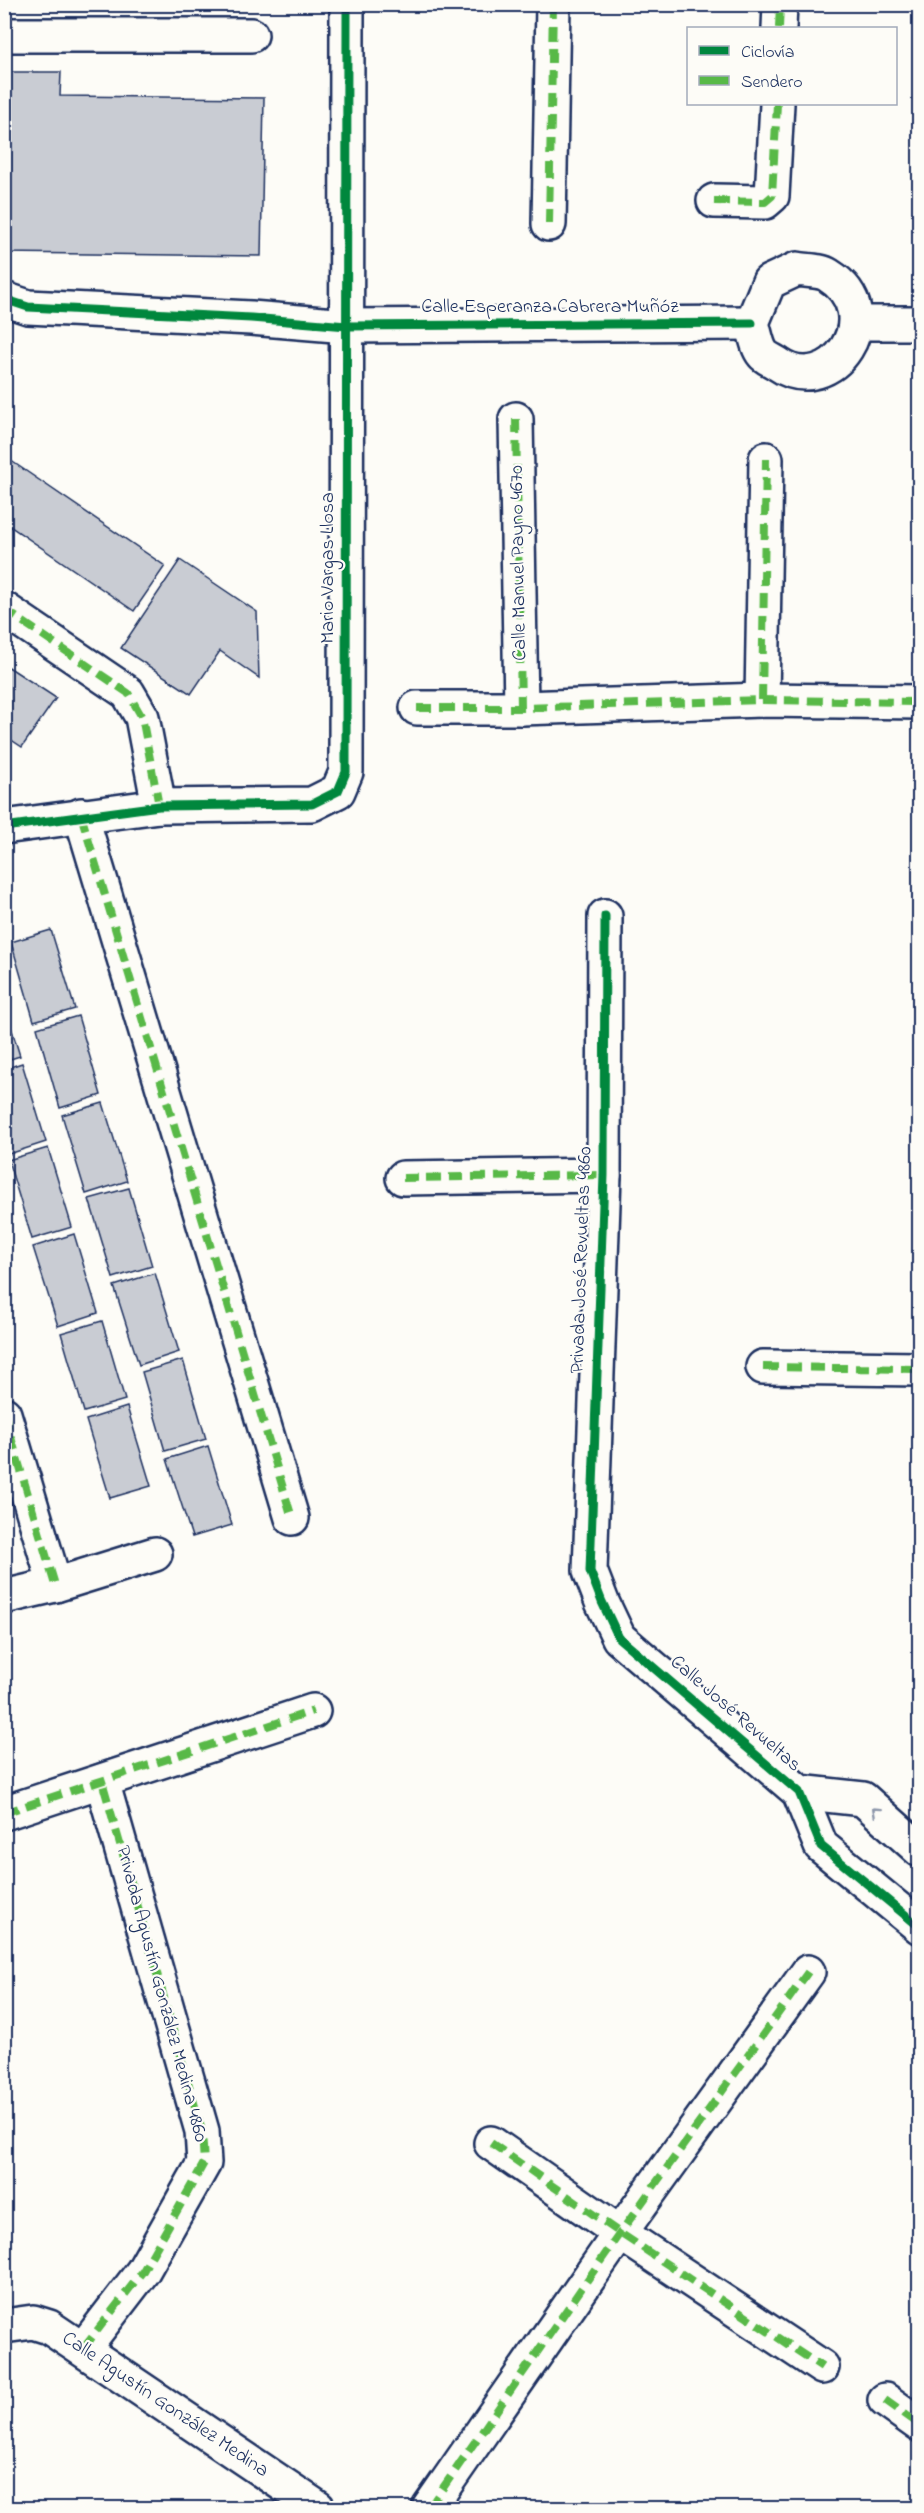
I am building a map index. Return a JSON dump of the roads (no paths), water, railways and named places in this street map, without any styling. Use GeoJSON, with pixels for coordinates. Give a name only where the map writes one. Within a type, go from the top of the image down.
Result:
{"type":"FeatureCollection","features":[{"type":"Feature","properties":{"kind":"street","name":"Mario Vargas Llosa"},"geometry":{"type":"LineString","coordinates":[[4,827],[159,806],[312,804],[338,791],[346,772],[347,4]]}},
{"type":"Feature","properties":{"kind":"street"},"geometry":{"type":"LineString","coordinates":[[549,224],[553,4]]}},
{"type":"Feature","properties":{"kind":"street"},"geometry":{"type":"LineString","coordinates":[[779,27],[780,4]]}},
{"type":"Feature","properties":{"kind":"street"},"geometry":{"type":"LineString","coordinates":[[4,35],[251,35]]}},
{"type":"Feature","properties":{"kind":"street"},"geometry":{"type":"LineString","coordinates":[[714,201],[765,202],[772,196],[777,105]]}},
{"type":"Feature","properties":{"kind":"street"},"geometry":{"type":"LineString","coordinates":[[797,269],[827,274],[849,293],[857,323],[846,352],[820,371],[789,372],[763,354],[752,323],[769,282],[797,269]]}},
{"type":"Feature","properties":{"kind":"street","name":"Calle Esperanza Cabrera Muñóz"},"geometry":{"type":"LineString","coordinates":[[4,299],[28,307],[251,318],[347,326],[752,323]]}},
{"type":"Feature","properties":{"kind":"street"},"geometry":{"type":"LineString","coordinates":[[857,323],[920,323]]}},
{"type":"Feature","properties":{"kind":"street","name":"Calle Manuel Payno 4670"},"geometry":{"type":"LineString","coordinates":[[516,419],[521,708]]}},
{"type":"Feature","properties":{"kind":"street"},"geometry":{"type":"LineString","coordinates":[[762,700],[766,459]]}},
{"type":"Feature","properties":{"kind":"street"},"geometry":{"type":"LineString","coordinates":[[4,609],[128,693],[141,717],[159,806]]}},
{"type":"Feature","properties":{"kind":"street"},"geometry":{"type":"LineString","coordinates":[[417,708],[521,708],[762,700],[920,702]]}},
{"type":"Feature","properties":{"kind":"street"},"geometry":{"type":"LineString","coordinates":[[81,815],[292,1518]]}},
{"type":"Feature","properties":{"kind":"street","name":"Privada José Revueltas 4860"},"geometry":{"type":"LineString","coordinates":[[602,1602],[590,1571],[604,1174],[605,916]]}},
{"type":"Feature","properties":{"kind":"street"},"geometry":{"type":"LineString","coordinates":[[403,1178],[604,1174]]}},
{"type":"Feature","properties":{"kind":"street"},"geometry":{"type":"LineString","coordinates":[[763,1367],[920,1369]]}},
{"type":"Feature","properties":{"kind":"street"},"geometry":{"type":"LineString","coordinates":[[4,1414],[55,1585]]}},
{"type":"Feature","properties":{"kind":"street"},"geometry":{"type":"LineString","coordinates":[[4,1598],[155,1554]]}},
{"type":"Feature","properties":{"kind":"street","name":"Calle José Revueltas"},"geometry":{"type":"LineString","coordinates":[[602,1602],[619,1638],[799,1792],[821,1846],[920,1927]]}},
{"type":"Feature","properties":{"kind":"street"},"geometry":{"type":"LineString","coordinates":[[4,1813],[313,1710]]}},
{"type":"Feature","properties":{"kind":"street","name":"Privada Agustín González Medina 4860"},"geometry":{"type":"LineString","coordinates":[[83,2349],[143,2271],[204,2163],[202,2131],[102,1781]]}},
{"type":"Feature","properties":{"kind":"street","name":"Calle José Revueltas"},"geometry":{"type":"LineString","coordinates":[[799,1792],[863,1799],[920,1850]]}},
{"type":"Feature","properties":{"kind":"street"},"geometry":{"type":"LineString","coordinates":[[429,2508],[620,2233],[808,1972]]}},
{"type":"Feature","properties":{"kind":"street"},"geometry":{"type":"LineString","coordinates":[[491,2143],[620,2233],[822,2367]]}},
{"type":"Feature","properties":{"kind":"street","name":"Calle Agustín González Medina"},"geometry":{"type":"LineString","coordinates":[[4,2326],[33,2322],[50,2327],[318,2508]]}},
{"type":"Feature","properties":{"kind":"street"},"geometry":{"type":"LineString","coordinates":[[885,2400],[920,2425]]}}]}
